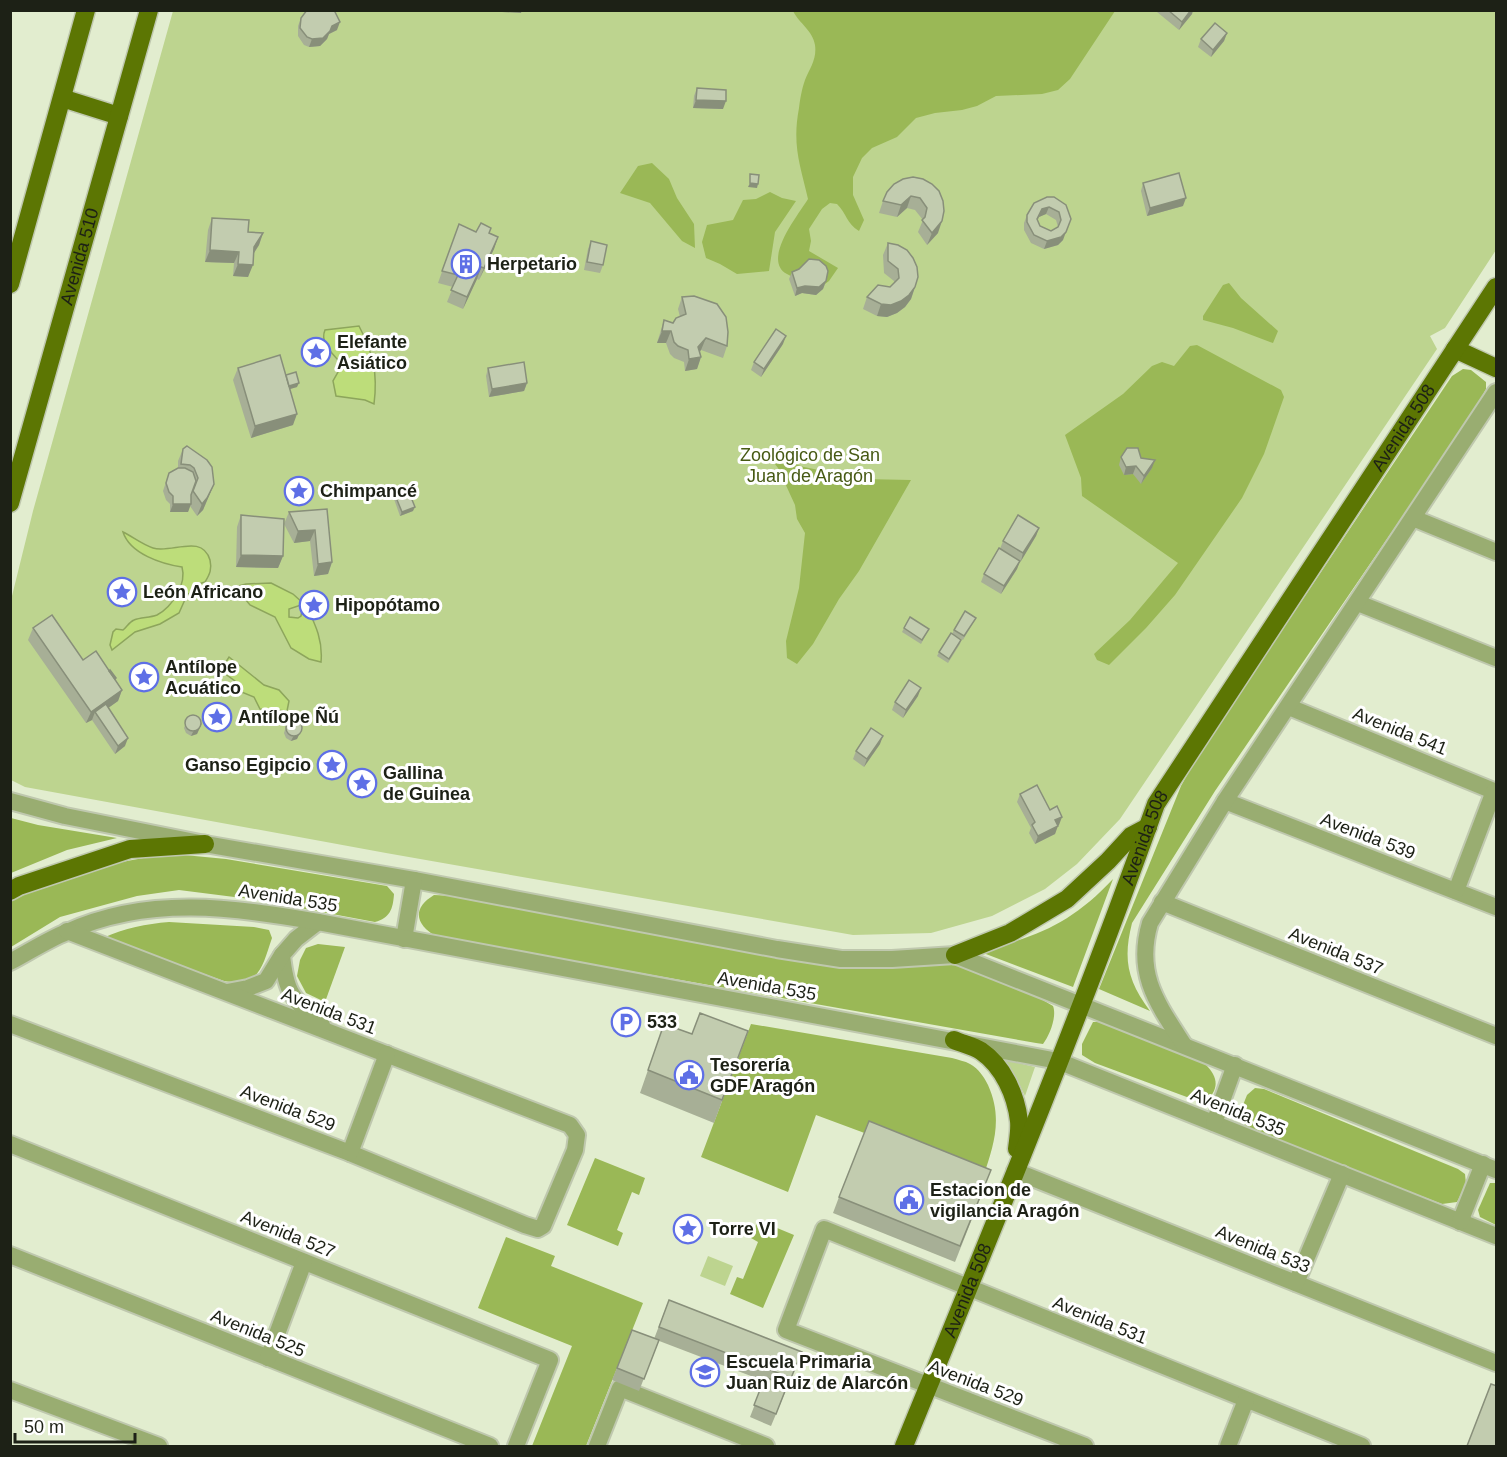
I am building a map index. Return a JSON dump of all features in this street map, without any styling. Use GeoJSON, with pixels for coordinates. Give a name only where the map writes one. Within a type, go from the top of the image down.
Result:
{"type":"FeatureCollection","features":[{"type":"Feature","properties":{"kind":"main road"},"geometry":{"type":"LineString","coordinates":[[10,284],[86,10]]}},
{"type":"Feature","properties":{"kind":"main road","name":"Avenida 510"},"geometry":{"type":"LineString","coordinates":[[10,503],[148,10]]}},
{"type":"Feature","properties":{"kind":"main road"},"geometry":{"type":"LineString","coordinates":[[62,98],[120,116]]}},
{"type":"Feature","properties":{"kind":"main road","name":"Avenida 508"},"geometry":{"type":"LineString","coordinates":[[904,1446],[1081,1004],[1156,804],[1497,287]]}},
{"type":"Feature","properties":{"kind":"main road"},"geometry":{"type":"LineString","coordinates":[[1455,349],[1497,368]]}},
{"type":"Feature","properties":{"kind":"main road"},"geometry":{"type":"LineString","coordinates":[[955,955],[1010,933],[1067,899],[1131,836],[1148,827]]}},
{"type":"Feature","properties":{"kind":"main road"},"geometry":{"type":"LineString","coordinates":[[10,891],[130,849],[205,844]]}},
{"type":"Feature","properties":{"kind":"main road"},"geometry":{"type":"LineString","coordinates":[[954,1040],[980,1051],[995,1064],[1008,1083],[1020,1123],[1015,1171]]}},
{"type":"Feature","properties":{"kind":"street"},"geometry":{"type":"LineString","coordinates":[[1184,1045],[1152,991],[1144,962],[1144,943],[1150,923],[1225,801],[1413,518],[1491,412],[1497,392]]}},
{"type":"Feature","properties":{"kind":"street"},"geometry":{"type":"LineString","coordinates":[[1413,518],[1497,552]]}},
{"type":"Feature","properties":{"kind":"street"},"geometry":{"type":"LineString","coordinates":[[1358,603],[1497,658]]}},
{"type":"Feature","properties":{"kind":"street","name":"Avenida 541"},"geometry":{"type":"LineString","coordinates":[[1289,707],[1495,791]]}},
{"type":"Feature","properties":{"kind":"street"},"geometry":{"type":"LineString","coordinates":[[1456,891],[1495,791]]}},
{"type":"Feature","properties":{"kind":"street","name":"Avenida 535"},"geometry":{"type":"LineString","coordinates":[[10,801],[65,816],[205,844],[414,880],[777,949],[841,959],[955,955],[1490,1167]]}},
{"type":"Feature","properties":{"kind":"street","name":"Avenida 539"},"geometry":{"type":"LineString","coordinates":[[1225,801],[1497,907]]}},
{"type":"Feature","properties":{"kind":"street"},"geometry":{"type":"LineString","coordinates":[[404,939],[414,880]]}},
{"type":"Feature","properties":{"kind":"street","name":"Avenida 537"},"geometry":{"type":"LineString","coordinates":[[1162,902],[1497,1036]]}},
{"type":"Feature","properties":{"kind":"street","name":"Avenida 535"},"geometry":{"type":"LineString","coordinates":[[10,962],[68,931],[123,913],[207,906],[318,922],[1058,1061],[1497,1236]]}},
{"type":"Feature","properties":{"kind":"street"},"geometry":{"type":"LineString","coordinates":[[226,992],[248,988],[266,981],[282,955],[296,939],[318,922]]}},
{"type":"Feature","properties":{"kind":"street","name":"Avenida 531"},"geometry":{"type":"LineString","coordinates":[[68,931],[570,1125],[577,1135],[575,1150],[548,1218],[538,1229]]}},
{"type":"Feature","properties":{"kind":"street"},"geometry":{"type":"LineString","coordinates":[[282,955],[285,982],[292,995],[329,1031]]}},
{"type":"Feature","properties":{"kind":"street","name":"Avenida 529"},"geometry":{"type":"LineString","coordinates":[[10,1010],[17,1025],[350,1153],[525,1226],[538,1229]]}},
{"type":"Feature","properties":{"kind":"street"},"geometry":{"type":"LineString","coordinates":[[350,1153],[387,1054]]}},
{"type":"Feature","properties":{"kind":"street"},"geometry":{"type":"LineString","coordinates":[[1214,1123],[1235,1065]]}},
{"type":"Feature","properties":{"kind":"street","name":"Avenida 527"},"geometry":{"type":"LineString","coordinates":[[10,1144],[550,1360],[516,1446]]}},
{"type":"Feature","properties":{"kind":"street"},"geometry":{"type":"LineString","coordinates":[[1460,1222],[1490,1167]]}},
{"type":"Feature","properties":{"kind":"street","name":"Avenida 533"},"geometry":{"type":"LineString","coordinates":[[1015,1171],[1497,1363]]}},
{"type":"Feature","properties":{"kind":"street"},"geometry":{"type":"LineString","coordinates":[[1296,1283],[1342,1174]]}},
{"type":"Feature","properties":{"kind":"street","name":"Avenida 531"},"geometry":{"type":"LineString","coordinates":[[786,1330],[824,1229],[1362,1446]]}},
{"type":"Feature","properties":{"kind":"street","name":"Avenida 525"},"geometry":{"type":"LineString","coordinates":[[10,1255],[490,1446]]}},
{"type":"Feature","properties":{"kind":"street"},"geometry":{"type":"LineString","coordinates":[[268,1358],[304,1262]]}},
{"type":"Feature","properties":{"kind":"street","name":"Avenida 529"},"geometry":{"type":"LineString","coordinates":[[786,1330],[1085,1446]]}},
{"type":"Feature","properties":{"kind":"street"},"geometry":{"type":"LineString","coordinates":[[597,1446],[620,1388],[766,1446]]}},
{"type":"Feature","properties":{"kind":"street"},"geometry":{"type":"LineString","coordinates":[[10,1390],[159,1446]]}},
{"type":"Feature","properties":{"kind":"street"},"geometry":{"type":"LineString","coordinates":[[1228,1446],[1246,1400]]}},
{"type":"Feature","properties":{"kind":"green space","name":"Zoológico de San Juan de Aragón"},"geometry":{"type":"Polygon","coordinates":[[[173,11],[1496,11],[1496,250],[1445,328],[1430,336],[1437,349],[1120,819],[1077,864],[1045,889],[992,916],[931,933],[853,935],[386,853],[25,787],[11,780],[11,600],[33,511],[173,11]]]}},
{"type":"Feature","properties":{"kind":"green space"},"geometry":{"type":"Polygon","coordinates":[[[1002,1059],[1035,1067],[1025,1096],[1014,1074],[1002,1059]]]}},
{"type":"Feature","properties":{"kind":"green space"},"geometry":{"type":"Polygon","coordinates":[[[708,1256],[733,1266],[725,1286],[700,1276],[708,1256]]]}},
{"type":"Feature","properties":{"kind":"shaded area"},"geometry":{"type":"Polygon","coordinates":[[[793,11],[1115,11],[1070,79],[1058,90],[1042,94],[996,96],[977,106],[916,118],[897,137],[872,148],[862,158],[853,177],[853,195],[864,220],[859,231],[851,225],[837,204],[830,203],[822,209],[809,229],[811,241],[809,251],[838,268],[825,284],[825,279],[800,278],[787,274],[780,267],[778,258],[784,237],[808,199],[796,133],[801,94],[814,59],[815,45],[812,35],[793,11]]]}},
{"type":"Feature","properties":{"kind":"shaded area"},"geometry":{"type":"Polygon","coordinates":[[[652,163],[669,179],[677,198],[694,224],[695,248],[682,241],[650,203],[620,193],[638,166],[652,163]]]}},
{"type":"Feature","properties":{"kind":"shaded area"},"geometry":{"type":"Polygon","coordinates":[[[770,192],[796,201],[775,232],[769,271],[737,274],[706,258],[702,242],[707,225],[733,220],[743,200],[756,199],[770,192]]]}},
{"type":"Feature","properties":{"kind":"shaded area"},"geometry":{"type":"Polygon","coordinates":[[[1229,283],[1241,298],[1278,331],[1273,343],[1203,320],[1203,316],[1223,285],[1229,283]]]}},
{"type":"Feature","properties":{"kind":"shaded area"},"geometry":{"type":"Polygon","coordinates":[[[359,326],[368,345],[373,364],[374,404],[365,400],[336,396],[333,381],[342,365],[328,349],[324,340],[325,330],[359,326]]]}},
{"type":"Feature","properties":{"kind":"shaded area"},"geometry":{"type":"Polygon","coordinates":[[[1197,345],[1281,390],[1284,397],[1264,454],[1242,498],[1175,595],[1109,665],[1097,660],[1094,654],[1130,620],[1178,563],[1082,496],[1081,478],[1065,435],[1123,394],[1152,366],[1162,362],[1174,366],[1190,346],[1197,345]]]}},
{"type":"Feature","properties":{"kind":"shaded area"},"geometry":{"type":"Polygon","coordinates":[[[1463,369],[1471,370],[1486,382],[1486,389],[1475,410],[1215,791],[1132,923],[1128,948],[1129,969],[1136,989],[1150,1011],[1099,989],[1181,786],[1196,759],[1452,376],[1463,369]]]}},
{"type":"Feature","properties":{"kind":"shaded area"},"geometry":{"type":"Polygon","coordinates":[[[769,456],[804,467],[863,479],[911,480],[859,571],[839,599],[813,644],[797,664],[787,658],[786,641],[799,588],[805,533],[797,519],[795,505],[778,468],[769,456]]]}},
{"type":"Feature","properties":{"kind":"shaded area"},"geometry":{"type":"Polygon","coordinates":[[[123,532],[153,548],[193,546],[200,548],[206,552],[211,569],[205,582],[198,584],[197,588],[187,595],[179,613],[160,624],[135,632],[112,650],[110,645],[116,629],[123,630],[134,620],[157,615],[168,607],[180,588],[183,574],[182,567],[156,560],[139,552],[127,540],[123,532]]]}},
{"type":"Feature","properties":{"kind":"shaded area"},"geometry":{"type":"Polygon","coordinates":[[[271,583],[293,594],[304,604],[289,609],[289,617],[298,618],[302,610],[307,607],[320,640],[321,662],[309,659],[291,648],[275,617],[250,605],[235,587],[271,583]]]}},
{"type":"Feature","properties":{"kind":"shaded area"},"geometry":{"type":"Polygon","coordinates":[[[229,657],[264,685],[279,690],[289,701],[287,711],[260,709],[254,697],[239,691],[235,681],[224,673],[222,668],[229,657]]]}},
{"type":"Feature","properties":{"kind":"shaded area"},"geometry":{"type":"Polygon","coordinates":[[[11,818],[38,825],[117,838],[67,850],[11,873],[11,818]]]}},
{"type":"Feature","properties":{"kind":"shaded area"},"geometry":{"type":"Polygon","coordinates":[[[184,855],[226,859],[387,886],[394,894],[393,904],[390,912],[384,918],[375,922],[257,900],[179,890],[137,896],[60,917],[11,947],[11,901],[41,887],[89,870],[144,858],[184,855]]]}},
{"type":"Feature","properties":{"kind":"shaded area"},"geometry":{"type":"Polygon","coordinates":[[[1113,879],[1073,987],[978,951],[1018,940],[1052,927],[1083,907],[1113,879]]]}},
{"type":"Feature","properties":{"kind":"shaded area"},"geometry":{"type":"Polygon","coordinates":[[[434,895],[454,896],[814,962],[952,961],[1053,1006],[1053,1020],[1043,1044],[437,937],[424,927],[419,917],[422,906],[434,895]]]}},
{"type":"Feature","properties":{"kind":"shaded area"},"geometry":{"type":"Polygon","coordinates":[[[169,922],[254,927],[269,930],[272,938],[258,973],[245,981],[236,982],[224,981],[103,938],[136,927],[169,922]]]}},
{"type":"Feature","properties":{"kind":"shaded area"},"geometry":{"type":"Polygon","coordinates":[[[318,944],[345,947],[325,1002],[306,993],[297,976],[300,960],[306,948],[318,944]]]}},
{"type":"Feature","properties":{"kind":"shaded area"},"geometry":{"type":"Polygon","coordinates":[[[1093,1022],[1101,1022],[1205,1064],[1215,1079],[1215,1089],[1203,1103],[1095,1063],[1082,1055],[1082,1044],[1093,1022]]]}},
{"type":"Feature","properties":{"kind":"shaded area"},"geometry":{"type":"Polygon","coordinates":[[[751,1024],[952,1058],[973,1066],[981,1073],[988,1085],[993,1097],[996,1120],[991,1154],[983,1177],[816,1115],[788,1192],[701,1157],[751,1024]]]}},
{"type":"Feature","properties":{"kind":"shaded area"},"geometry":{"type":"Polygon","coordinates":[[[1255,1088],[1264,1089],[1458,1169],[1465,1174],[1466,1184],[1457,1202],[1442,1204],[1251,1131],[1239,1115],[1247,1095],[1255,1088]]]}},
{"type":"Feature","properties":{"kind":"shaded area"},"geometry":{"type":"Polygon","coordinates":[[[595,1158],[645,1178],[639,1195],[632,1192],[617,1230],[623,1233],[618,1246],[567,1225],[595,1158]]]}},
{"type":"Feature","properties":{"kind":"shaded area"},"geometry":{"type":"Polygon","coordinates":[[[1490,1183],[1496,1183],[1496,1225],[1480,1217],[1478,1210],[1490,1183]]]}},
{"type":"Feature","properties":{"kind":"shaded area"},"geometry":{"type":"Polygon","coordinates":[[[758,1220],[794,1235],[763,1308],[730,1294],[737,1277],[743,1279],[758,1242],[751,1238],[758,1220]]]}},
{"type":"Feature","properties":{"kind":"shaded area"},"geometry":{"type":"Polygon","coordinates":[[[506,1237],[555,1256],[551,1266],[643,1303],[586,1446],[532,1446],[572,1346],[478,1308],[506,1237]]]}},
{"type":"Feature","properties":{"kind":"building"},"geometry":{"type":"Polygon","coordinates":[[[307,10],[334,10],[340,22],[332,26],[323,38],[312,39],[307,37],[300,28],[301,18],[307,10]]]}},
{"type":"Feature","properties":{"kind":"building"},"geometry":{"type":"Polygon","coordinates":[[[1168,10],[1191,10],[1182,22],[1168,10]]]}},
{"type":"Feature","properties":{"kind":"building"},"geometry":{"type":"Polygon","coordinates":[[[1215,23],[1227,33],[1213,50],[1201,39],[1215,23]]]}},
{"type":"Feature","properties":{"kind":"building"},"geometry":{"type":"Polygon","coordinates":[[[697,88],[726,90],[726,101],[696,100],[697,88]]]}},
{"type":"Feature","properties":{"kind":"building"},"geometry":{"type":"Polygon","coordinates":[[[1179,173],[1186,198],[1150,208],[1143,183],[1179,173]]]}},
{"type":"Feature","properties":{"kind":"building"},"geometry":{"type":"Polygon","coordinates":[[[750,174],[759,175],[758,184],[750,183],[750,174]]]}},
{"type":"Feature","properties":{"kind":"building"},"geometry":{"type":"Polygon","coordinates":[[[913,177],[932,184],[939,191],[943,201],[942,221],[932,233],[922,220],[927,208],[920,198],[911,196],[901,205],[883,201],[894,184],[913,177]]]}},
{"type":"Feature","properties":{"kind":"building"},"geometry":{"type":"Polygon","coordinates":[[[1047,197],[1054,197],[1066,205],[1071,219],[1066,232],[1061,237],[1047,241],[1034,235],[1027,222],[1027,215],[1034,203],[1047,197]],[[1049,207],[1042,209],[1037,219],[1040,226],[1051,231],[1058,227],[1061,220],[1059,212],[1049,207]]]}},
{"type":"Feature","properties":{"kind":"building"},"geometry":{"type":"Polygon","coordinates":[[[212,218],[249,220],[248,232],[263,233],[254,247],[253,265],[238,264],[239,252],[210,250],[212,218]]]}},
{"type":"Feature","properties":{"kind":"building","name":"Herpetario"},"geometry":{"type":"Polygon","coordinates":[[[481,223],[491,228],[489,233],[498,237],[467,297],[451,290],[458,275],[442,271],[459,224],[476,232],[481,223]]]}},
{"type":"Feature","properties":{"kind":"building"},"geometry":{"type":"Polygon","coordinates":[[[591,241],[607,245],[603,265],[587,262],[591,241]]]}},
{"type":"Feature","properties":{"kind":"building"},"geometry":{"type":"Polygon","coordinates":[[[888,243],[907,250],[917,267],[918,277],[909,295],[891,305],[881,304],[867,297],[878,285],[890,287],[899,278],[898,269],[888,261],[888,243]]]}},
{"type":"Feature","properties":{"kind":"building"},"geometry":{"type":"Polygon","coordinates":[[[809,259],[819,260],[826,266],[828,271],[826,281],[819,287],[797,288],[792,272],[799,269],[809,259]]]}},
{"type":"Feature","properties":{"kind":"building"},"geometry":{"type":"Polygon","coordinates":[[[694,296],[717,304],[726,317],[727,346],[706,338],[698,347],[701,357],[689,359],[688,350],[674,342],[671,331],[662,331],[664,320],[673,323],[676,318],[686,314],[682,297],[694,296]]]}},
{"type":"Feature","properties":{"kind":"building"},"geometry":{"type":"Polygon","coordinates":[[[776,329],[786,336],[764,369],[754,362],[776,329]]]}},
{"type":"Feature","properties":{"kind":"building"},"geometry":{"type":"Polygon","coordinates":[[[280,355],[297,414],[255,426],[238,368],[280,355]]]}},
{"type":"Feature","properties":{"kind":"building"},"geometry":{"type":"Polygon","coordinates":[[[524,362],[527,383],[492,389],[488,368],[524,362]]]}},
{"type":"Feature","properties":{"kind":"building"},"geometry":{"type":"Polygon","coordinates":[[[296,372],[299,383],[289,386],[286,375],[296,372]]]}},
{"type":"Feature","properties":{"kind":"building"},"geometry":{"type":"Polygon","coordinates":[[[187,446],[207,460],[212,467],[214,484],[202,504],[193,491],[198,478],[194,468],[181,464],[183,449],[187,446]]]}},
{"type":"Feature","properties":{"kind":"building"},"geometry":{"type":"Polygon","coordinates":[[[1127,448],[1138,448],[1141,458],[1155,460],[1144,476],[1136,466],[1126,467],[1121,457],[1127,448]]]}},
{"type":"Feature","properties":{"kind":"building"},"geometry":{"type":"Polygon","coordinates":[[[178,468],[185,468],[193,472],[196,481],[191,495],[191,504],[173,504],[173,496],[166,483],[169,473],[178,468]]]}},
{"type":"Feature","properties":{"kind":"building"},"geometry":{"type":"Polygon","coordinates":[[[408,490],[415,507],[402,512],[395,495],[408,490]]]}},
{"type":"Feature","properties":{"kind":"building"},"geometry":{"type":"Polygon","coordinates":[[[327,509],[332,562],[318,564],[315,530],[298,531],[289,512],[327,509]]]}},
{"type":"Feature","properties":{"kind":"building"},"geometry":{"type":"Polygon","coordinates":[[[241,515],[284,519],[283,556],[241,555],[241,515]]]}},
{"type":"Feature","properties":{"kind":"building"},"geometry":{"type":"Polygon","coordinates":[[[1018,515],[1039,528],[1023,553],[1003,541],[1018,515]]]}},
{"type":"Feature","properties":{"kind":"building"},"geometry":{"type":"Polygon","coordinates":[[[999,548],[1020,561],[1004,586],[984,574],[999,548]]]}},
{"type":"Feature","properties":{"kind":"building"},"geometry":{"type":"Polygon","coordinates":[[[965,611],[976,618],[964,636],[954,630],[965,611]]]}},
{"type":"Feature","properties":{"kind":"building"},"geometry":{"type":"Polygon","coordinates":[[[52,615],[83,660],[96,651],[122,690],[91,712],[33,628],[52,615]]]}},
{"type":"Feature","properties":{"kind":"building"},"geometry":{"type":"Polygon","coordinates":[[[910,617],[929,629],[922,640],[904,628],[910,617]]]}},
{"type":"Feature","properties":{"kind":"building"},"geometry":{"type":"Polygon","coordinates":[[[951,633],[961,640],[949,659],[939,652],[951,633]]]}},
{"type":"Feature","properties":{"kind":"building"},"geometry":{"type":"Polygon","coordinates":[[[909,680],[921,688],[906,710],[895,702],[909,680]]]}},
{"type":"Feature","properties":{"kind":"building"},"geometry":{"type":"Polygon","coordinates":[[[106,704],[128,738],[118,746],[95,712],[106,704]]]}},
{"type":"Feature","properties":{"kind":"building"},"geometry":{"type":"Polygon","coordinates":[[[193,715],[199,717],[201,723],[199,729],[193,731],[187,729],[185,723],[187,717],[193,715]]]}},
{"type":"Feature","properties":{"kind":"building"},"geometry":{"type":"Polygon","coordinates":[[[294,720],[300,722],[302,728],[300,734],[294,736],[288,734],[286,728],[288,722],[294,720]]]}},
{"type":"Feature","properties":{"kind":"building"},"geometry":{"type":"Polygon","coordinates":[[[871,728],[883,736],[867,759],[856,751],[871,728]]]}},
{"type":"Feature","properties":{"kind":"building"},"geometry":{"type":"Polygon","coordinates":[[[1037,785],[1050,810],[1057,806],[1062,817],[1055,820],[1058,826],[1038,836],[1032,825],[1035,822],[1020,794],[1037,785]]]}},
{"type":"Feature","properties":{"kind":"building","name":"Tesorería GDF Aragón"},"geometry":{"type":"Polygon","coordinates":[[[700,1013],[748,1031],[722,1100],[648,1070],[664,1024],[692,1034],[700,1013]]]}},
{"type":"Feature","properties":{"kind":"building","name":"Estacion de vigilancia Aragón"},"geometry":{"type":"Polygon","coordinates":[[[869,1121],[991,1170],[960,1246],[839,1197],[869,1121]]]}},
{"type":"Feature","properties":{"kind":"building"},"geometry":{"type":"Polygon","coordinates":[[[669,1300],[802,1352],[791,1378],[659,1327],[669,1300]]]}},
{"type":"Feature","properties":{"kind":"building"},"geometry":{"type":"Polygon","coordinates":[[[632,1330],[659,1340],[644,1379],[617,1368],[632,1330]]]}},
{"type":"Feature","properties":{"kind":"building"},"geometry":{"type":"Polygon","coordinates":[[[765,1377],[787,1386],[776,1414],[754,1405],[765,1377]]]}},
{"type":"Feature","properties":{"kind":"building"},"geometry":{"type":"Polygon","coordinates":[[[1491,1384],[1497,1386],[1497,1446],[1467,1446],[1491,1384]]]}},
{"type":"Feature","properties":{"kind":"place","name":"Herpetario"},"geometry":{"type":"Point","coordinates":[466,264]}},
{"type":"Feature","properties":{"kind":"place","name":"Elefante Asiático"},"geometry":{"type":"Point","coordinates":[316,352]}},
{"type":"Feature","properties":{"kind":"place","name":"Chimpancé"},"geometry":{"type":"Point","coordinates":[299,491]}},
{"type":"Feature","properties":{"kind":"place","name":"León Africano"},"geometry":{"type":"Point","coordinates":[122,592]}},
{"type":"Feature","properties":{"kind":"place","name":"Hipopótamo"},"geometry":{"type":"Point","coordinates":[314,605]}},
{"type":"Feature","properties":{"kind":"place","name":"Antílope Acuático"},"geometry":{"type":"Point","coordinates":[144,677]}},
{"type":"Feature","properties":{"kind":"place","name":"Antílope Ñú"},"geometry":{"type":"Point","coordinates":[217,717]}},
{"type":"Feature","properties":{"kind":"place","name":"Ganso Egipcio"},"geometry":{"type":"Point","coordinates":[332,765]}},
{"type":"Feature","properties":{"kind":"place","name":"Gallina de Guinea"},"geometry":{"type":"Point","coordinates":[362,783]}},
{"type":"Feature","properties":{"kind":"place","name":"533"},"geometry":{"type":"Point","coordinates":[626,1022]}},
{"type":"Feature","properties":{"kind":"place","name":"Tesorería GDF Aragón"},"geometry":{"type":"Point","coordinates":[689,1075]}},
{"type":"Feature","properties":{"kind":"place","name":"Estacion de vigilancia Aragón"},"geometry":{"type":"Point","coordinates":[909,1200]}},
{"type":"Feature","properties":{"kind":"place","name":"Torre VI"},"geometry":{"type":"Point","coordinates":[688,1229]}},
{"type":"Feature","properties":{"kind":"place","name":"Escuela Primaria Juan Ruiz de Alarcón"},"geometry":{"type":"Point","coordinates":[705,1372]}}]}
